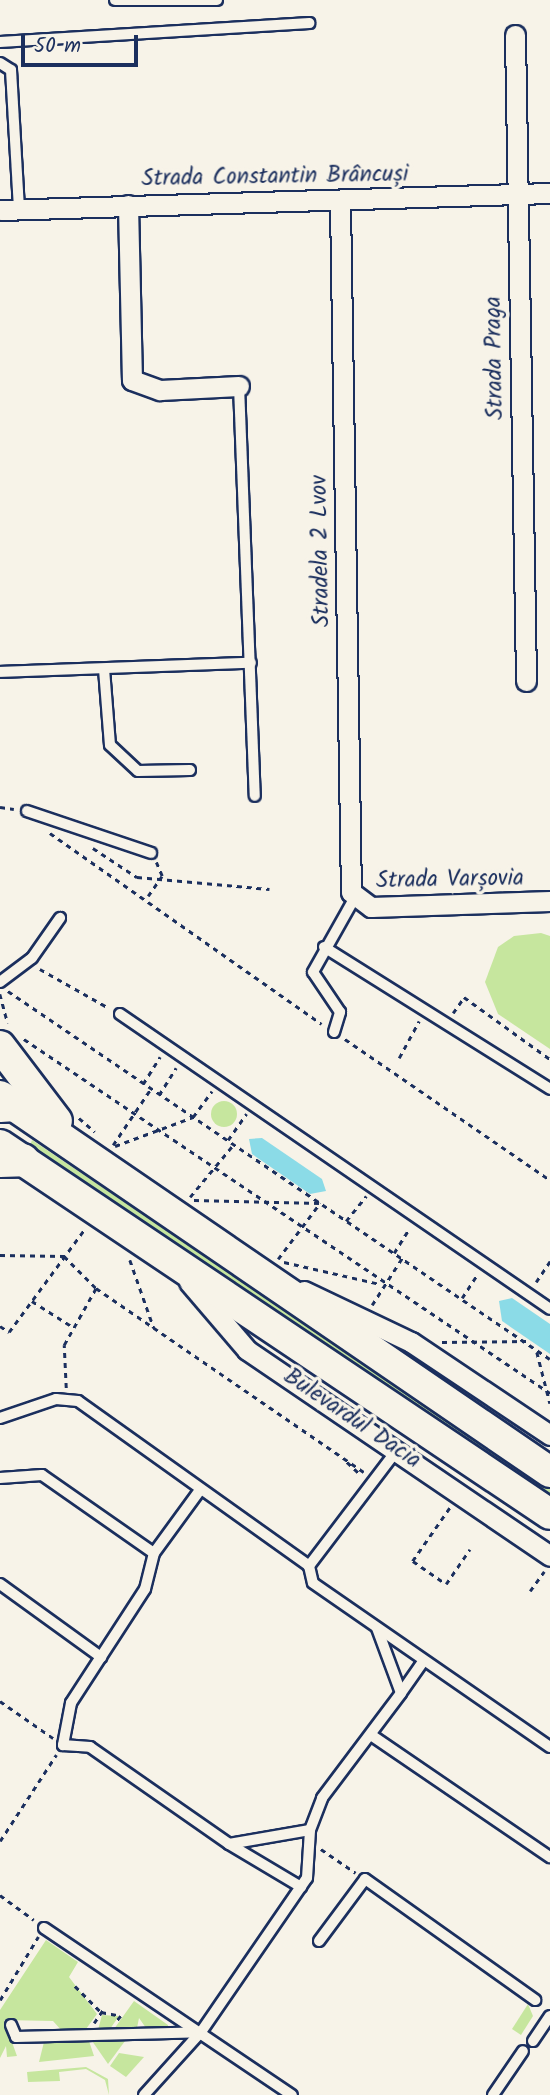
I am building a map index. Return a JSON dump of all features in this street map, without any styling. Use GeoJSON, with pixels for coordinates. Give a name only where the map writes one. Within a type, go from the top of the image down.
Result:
{"type":"FeatureCollection","features":[{"type":"Feature","properties":{"kind":"main road"},"geometry":{"type":"LineString","coordinates":[[13,1040],[75,1143]]}},
{"type":"Feature","properties":{"kind":"main road"},"geometry":{"type":"LineString","coordinates":[[5,1103],[42,1122],[268,1261],[550,1472]]}},
{"type":"Feature","properties":{"kind":"main road","name":"Bulevardul Dacia"},"geometry":{"type":"LineString","coordinates":[[42,1122],[23,1137],[8,1155],[550,1514]]}},
{"type":"Feature","properties":{"kind":"street","name":"Strada Praga"},"geometry":{"type":"LineString","coordinates":[[515,35],[526,681]]}},
{"type":"Feature","properties":{"kind":"street","name":"Strada Constantin Brâncuși"},"geometry":{"type":"LineString","coordinates":[[9,209],[340,203],[550,193]]}},
{"type":"Feature","properties":{"kind":"street","name":"Stradela 2 Lvov"},"geometry":{"type":"LineString","coordinates":[[340,203],[354,899]]}},
{"type":"Feature","properties":{"kind":"street"},"geometry":{"type":"LineString","coordinates":[[128,205],[132,380],[160,390],[239,386]]}},
{"type":"Feature","properties":{"kind":"street","name":"Strada Varșovia"},"geometry":{"type":"LineString","coordinates":[[354,899],[371,908],[550,901]]}},
{"type":"Feature","properties":{"kind":"street"},"geometry":{"type":"LineString","coordinates":[[268,1261],[411,1342],[550,1435]]}},
{"type":"Feature","properties":{"kind":"street","name":"Bulevardul Dacia"},"geometry":{"type":"LineString","coordinates":[[172,1262],[247,1350],[398,1448],[550,1556]]}},
{"type":"Feature","properties":{"kind":"lane"},"geometry":{"type":"LineString","coordinates":[[115,0],[217,0]]}},
{"type":"Feature","properties":{"kind":"lane"},"geometry":{"type":"LineString","coordinates":[[0,42],[309,23]]}},
{"type":"Feature","properties":{"kind":"lane"},"geometry":{"type":"LineString","coordinates":[[0,63],[11,70],[9,209]]}},
{"type":"Feature","properties":{"kind":"lane"},"geometry":{"type":"LineString","coordinates":[[239,386],[255,796]]}},
{"type":"Feature","properties":{"kind":"lane"},"geometry":{"type":"LineString","coordinates":[[0,672],[251,663]]}},
{"type":"Feature","properties":{"kind":"lane"},"geometry":{"type":"LineString","coordinates":[[104,669],[110,745],[138,771],[190,770]]}},
{"type":"Feature","properties":{"kind":"lane"},"geometry":{"type":"LineString","coordinates":[[27,811],[151,853]]}},
{"type":"Feature","properties":{"kind":"lane"},"geometry":{"type":"LineString","coordinates":[[334,1032],[340,1012],[313,972],[324,947],[354,899]]}},
{"type":"Feature","properties":{"kind":"lane"},"geometry":{"type":"LineString","coordinates":[[0,984],[32,958],[60,918]]}},
{"type":"Feature","properties":{"kind":"lane"},"geometry":{"type":"LineString","coordinates":[[324,947],[423,1013],[550,1089]]}},
{"type":"Feature","properties":{"kind":"lane"},"geometry":{"type":"LineString","coordinates":[[120,1014],[550,1309]]}},
{"type":"Feature","properties":{"kind":"lane"},"geometry":{"type":"LineString","coordinates":[[0,1418],[68,1398],[309,1566],[313,1583],[423,1662],[550,1747]]}},
{"type":"Feature","properties":{"kind":"lane"},"geometry":{"type":"LineString","coordinates":[[309,1566],[398,1448]]}},
{"type":"Feature","properties":{"kind":"lane"},"geometry":{"type":"LineString","coordinates":[[0,1478],[42,1475],[154,1553]]}},
{"type":"Feature","properties":{"kind":"lane"},"geometry":{"type":"LineString","coordinates":[[200,1490],[154,1553],[145,1589],[71,1703],[62,1745],[90,1747],[229,1844],[301,1887]]}},
{"type":"Feature","properties":{"kind":"lane"},"geometry":{"type":"LineString","coordinates":[[0,1584],[101,1657]]}},
{"type":"Feature","properties":{"kind":"lane"},"geometry":{"type":"LineString","coordinates":[[376,1628],[401,1693]]}},
{"type":"Feature","properties":{"kind":"lane"},"geometry":{"type":"LineString","coordinates":[[144,2095],[201,2032],[301,1887],[310,1830],[322,1798],[423,1662]]}},
{"type":"Feature","properties":{"kind":"lane"},"geometry":{"type":"LineString","coordinates":[[371,1735],[550,1857]]}},
{"type":"Feature","properties":{"kind":"lane"},"geometry":{"type":"LineString","coordinates":[[229,1844],[310,1830]]}},
{"type":"Feature","properties":{"kind":"lane"},"geometry":{"type":"LineString","coordinates":[[319,1941],[365,1879],[535,2000]]}},
{"type":"Feature","properties":{"kind":"lane"},"geometry":{"type":"LineString","coordinates":[[44,1927],[292,2095]]}},
{"type":"Feature","properties":{"kind":"lane"},"geometry":{"type":"LineString","coordinates":[[533,2041],[550,2016]]}},
{"type":"Feature","properties":{"kind":"lane"},"geometry":{"type":"LineString","coordinates":[[31,2025],[16,2037],[201,2032]]}},
{"type":"Feature","properties":{"kind":"lane"},"geometry":{"type":"LineString","coordinates":[[31,2025],[41,2036]]}},
{"type":"Feature","properties":{"kind":"lane"},"geometry":{"type":"LineString","coordinates":[[31,2025],[41,2036]]}},
{"type":"Feature","properties":{"kind":"lane"},"geometry":{"type":"LineString","coordinates":[[493,2095],[523,2051]]}},
{"type":"Feature","properties":{"kind":"path"},"geometry":{"type":"LineString","coordinates":[[0,807],[27,811],[58,842],[550,1180]]}},
{"type":"Feature","properties":{"kind":"path"},"geometry":{"type":"LineString","coordinates":[[77,830],[136,877],[162,876],[269,889]]}},
{"type":"Feature","properties":{"kind":"path"},"geometry":{"type":"LineString","coordinates":[[148,896],[162,876]]}},
{"type":"Feature","properties":{"kind":"path"},"geometry":{"type":"LineString","coordinates":[[31,976],[42,968],[120,1014]]}},
{"type":"Feature","properties":{"kind":"path"},"geometry":{"type":"LineString","coordinates":[[0,984],[150,1089],[550,1359]]}},
{"type":"Feature","properties":{"kind":"path"},"geometry":{"type":"LineString","coordinates":[[9,992],[20,984]]}},
{"type":"Feature","properties":{"kind":"path"},"geometry":{"type":"LineString","coordinates":[[0,994],[13,1040],[134,1113],[385,1285],[549,1393]]}},
{"type":"Feature","properties":{"kind":"path"},"geometry":{"type":"LineString","coordinates":[[458,1005],[464,997],[550,1059]]}},
{"type":"Feature","properties":{"kind":"path"},"geometry":{"type":"LineString","coordinates":[[399,1058],[423,1013]]}},
{"type":"Feature","properties":{"kind":"path"},"geometry":{"type":"LineString","coordinates":[[143,1084],[166,1047]]}},
{"type":"Feature","properties":{"kind":"path"},"geometry":{"type":"LineString","coordinates":[[159,1095],[183,1058]]}},
{"type":"Feature","properties":{"kind":"path"},"geometry":{"type":"LineString","coordinates":[[112,1147],[193,1117],[219,1082]]}},
{"type":"Feature","properties":{"kind":"path"},"geometry":{"type":"LineString","coordinates":[[112,1147],[150,1089]]}},
{"type":"Feature","properties":{"kind":"path"},"geometry":{"type":"LineString","coordinates":[[228,1140],[251,1105]]}},
{"type":"Feature","properties":{"kind":"path"},"geometry":{"type":"LineString","coordinates":[[74,1113],[123,1155]]}},
{"type":"Feature","properties":{"kind":"path"},"geometry":{"type":"LineString","coordinates":[[187,1200],[234,1144]]}},
{"type":"Feature","properties":{"kind":"path"},"geometry":{"type":"LineString","coordinates":[[346,1221],[372,1187]]}},
{"type":"Feature","properties":{"kind":"path"},"geometry":{"type":"LineString","coordinates":[[177,1192],[199,1207]]}},
{"type":"Feature","properties":{"kind":"path"},"geometry":{"type":"LineString","coordinates":[[187,1200],[320,1203]]}},
{"type":"Feature","properties":{"kind":"path"},"geometry":{"type":"LineString","coordinates":[[268,1261],[302,1227],[320,1203]]}},
{"type":"Feature","properties":{"kind":"path"},"geometry":{"type":"LineString","coordinates":[[394,1253],[414,1222]]}},
{"type":"Feature","properties":{"kind":"path"},"geometry":{"type":"LineString","coordinates":[[0,1326],[9,1332],[84,1230]]}},
{"type":"Feature","properties":{"kind":"path"},"geometry":{"type":"LineString","coordinates":[[0,1255],[64,1256],[96,1288],[365,1473]]}},
{"type":"Feature","properties":{"kind":"path"},"geometry":{"type":"LineString","coordinates":[[379,1316],[368,1311],[402,1258]]}},
{"type":"Feature","properties":{"kind":"path"},"geometry":{"type":"LineString","coordinates":[[130,1260],[154,1328]]}},
{"type":"Feature","properties":{"kind":"path"},"geometry":{"type":"LineString","coordinates":[[268,1261],[295,1273]]}},
{"type":"Feature","properties":{"kind":"path"},"geometry":{"type":"LineString","coordinates":[[268,1261],[385,1285]]}},
{"type":"Feature","properties":{"kind":"path"},"geometry":{"type":"LineString","coordinates":[[528,1294],[550,1261]]}},
{"type":"Feature","properties":{"kind":"path"},"geometry":{"type":"LineString","coordinates":[[462,1298],[485,1264]]}},
{"type":"Feature","properties":{"kind":"path"},"geometry":{"type":"LineString","coordinates":[[68,1398],[63,1363],[73,1327],[96,1288]]}},
{"type":"Feature","properties":{"kind":"path"},"geometry":{"type":"LineString","coordinates":[[32,1301],[73,1327]]}},
{"type":"Feature","properties":{"kind":"path"},"geometry":{"type":"LineString","coordinates":[[441,1349],[430,1342],[526,1341]]}},
{"type":"Feature","properties":{"kind":"path"},"geometry":{"type":"LineString","coordinates":[[536,1350],[550,1403]]}},
{"type":"Feature","properties":{"kind":"path"},"geometry":{"type":"LineString","coordinates":[[348,1461],[372,1483]]}},
{"type":"Feature","properties":{"kind":"path"},"geometry":{"type":"LineString","coordinates":[[456,1500],[412,1561],[446,1584],[470,1549]]}},
{"type":"Feature","properties":{"kind":"path"},"geometry":{"type":"LineString","coordinates":[[530,1591],[550,1563]]}},
{"type":"Feature","properties":{"kind":"path"},"geometry":{"type":"LineString","coordinates":[[0,1701],[62,1745],[0,1841]]}},
{"type":"Feature","properties":{"kind":"path"},"geometry":{"type":"LineString","coordinates":[[310,1842],[365,1879]]}},
{"type":"Feature","properties":{"kind":"path"},"geometry":{"type":"LineString","coordinates":[[0,1895],[44,1927],[0,2000]]}},
{"type":"Feature","properties":{"kind":"path"},"geometry":{"type":"LineString","coordinates":[[75,1986],[103,2010],[121,2016]]}},
{"type":"Feature","properties":{"kind":"path"},"geometry":{"type":"LineString","coordinates":[[90,2034],[103,2010]]}},
{"type":"Feature","properties":{"kind":"green space"},"geometry":{"type":"Polygon","coordinates":[[[541,933],[550,936],[550,1049],[498,1014],[485,982],[498,947],[514,936],[541,933]]]}},
{"type":"Feature","properties":{"kind":"green space"},"geometry":{"type":"Polygon","coordinates":[[[224,1101],[233,1105],[237,1114],[233,1123],[224,1127],[215,1123],[211,1114],[215,1105],[224,1101]]]}},
{"type":"Feature","properties":{"kind":"green space"},"geometry":{"type":"Polygon","coordinates":[[[32,1140],[550,1488],[550,1499],[30,1146],[32,1140]]]}},
{"type":"Feature","properties":{"kind":"green space"},"geometry":{"type":"Polygon","coordinates":[[[46,1940],[78,1962],[69,1977],[97,2014],[86,2029],[62,2031],[53,2021],[4,2020],[17,2056],[7,2057],[6,2046],[0,2058],[0,2010],[46,1940]]]}},
{"type":"Feature","properties":{"kind":"green space"},"geometry":{"type":"Polygon","coordinates":[[[134,2001],[168,2025],[168,2028],[146,2028],[139,2018],[137,2028],[114,2029],[134,2001]]]}},
{"type":"Feature","properties":{"kind":"green space"},"geometry":{"type":"Polygon","coordinates":[[[528,2004],[533,2016],[521,2035],[512,2029],[528,2004]]]}},
{"type":"Feature","properties":{"kind":"green space"},"geometry":{"type":"Polygon","coordinates":[[[102,2015],[119,2016],[110,2029],[98,2030],[102,2015]]]}},
{"type":"Feature","properties":{"kind":"green space"},"geometry":{"type":"Polygon","coordinates":[[[128,2037],[108,2064],[90,2038],[128,2037]]]}},
{"type":"Feature","properties":{"kind":"green space"},"geometry":{"type":"Polygon","coordinates":[[[88,2038],[94,2056],[39,2062],[44,2042],[88,2038]]]}},
{"type":"Feature","properties":{"kind":"green space"},"geometry":{"type":"Polygon","coordinates":[[[119,2053],[144,2057],[126,2077],[110,2066],[119,2053]]]}},
{"type":"Feature","properties":{"kind":"green space"},"geometry":{"type":"Polygon","coordinates":[[[86,2067],[108,2079],[109,2095],[105,2080],[86,2069],[59,2072],[60,2081],[28,2082],[27,2072],[86,2067]]]}},
{"type":"Feature","properties":{"kind":"water"},"geometry":{"type":"Polygon","coordinates":[[[262,1138],[322,1179],[326,1191],[310,1194],[252,1154],[249,1139],[262,1138]]]}},
{"type":"Feature","properties":{"kind":"water"},"geometry":{"type":"Polygon","coordinates":[[[512,1298],[550,1324],[550,1354],[502,1321],[499,1301],[512,1298]]]}}]}
